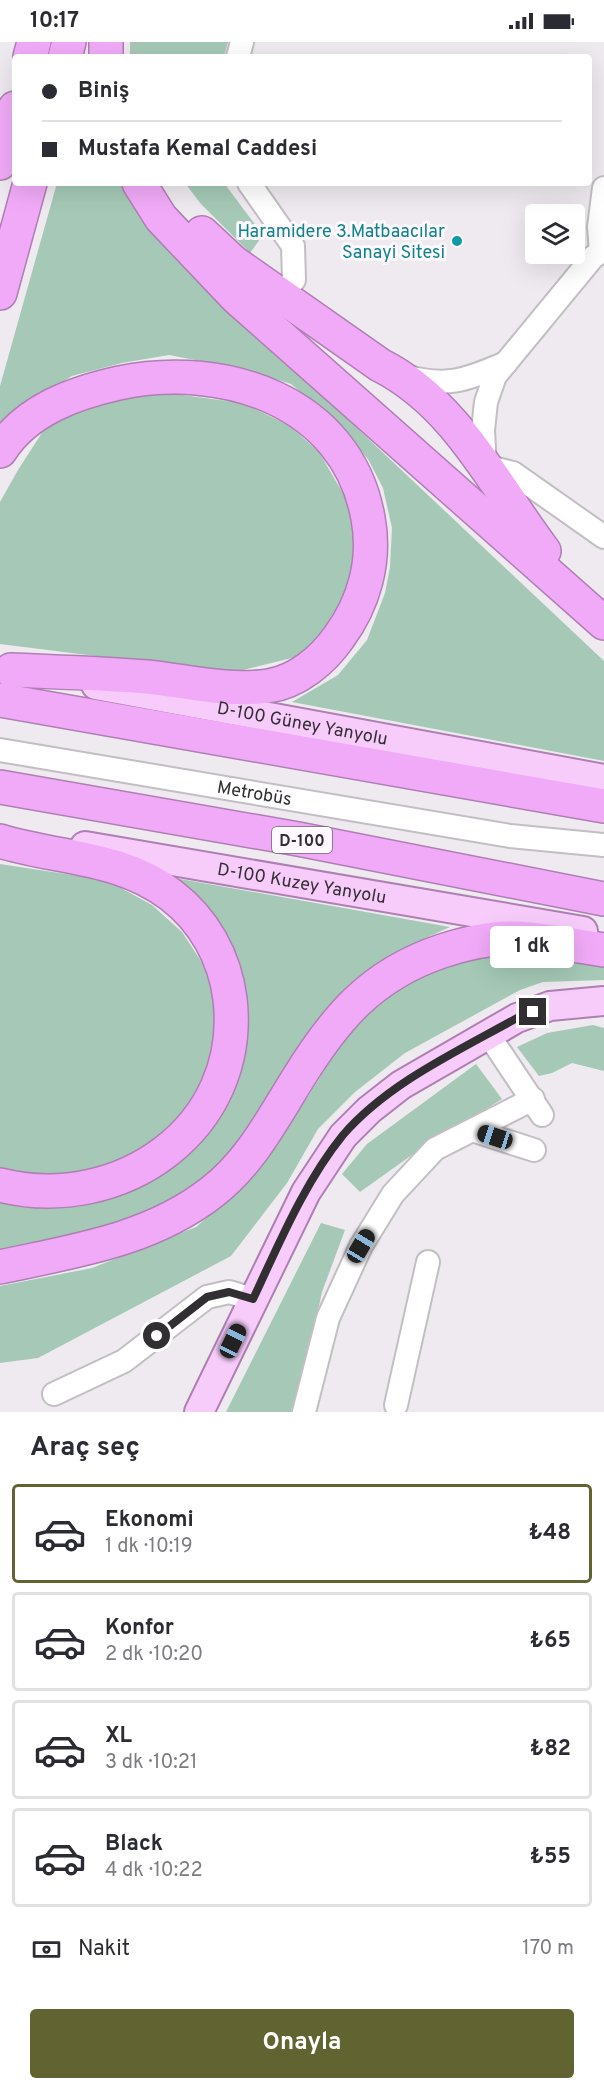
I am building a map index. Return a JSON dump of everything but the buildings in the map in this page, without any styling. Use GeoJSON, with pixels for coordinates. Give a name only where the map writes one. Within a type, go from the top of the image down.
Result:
{"type":"FeatureCollection","features":[{"type":"Feature","properties":{"kind":"highway"},"geometry":{"type":"LineString","coordinates":[[0,163],[12,119]]}},
{"type":"Feature","properties":{"kind":"highway"},"geometry":{"type":"LineString","coordinates":[[0,293],[29,186]]}},
{"type":"Feature","properties":{"kind":"highway"},"geometry":{"type":"LineString","coordinates":[[141,186],[160,218],[237,298],[604,623]]}},
{"type":"Feature","properties":{"kind":"highway"},"geometry":{"type":"LineString","coordinates":[[163,186],[188,220],[233,262],[380,365],[398,375],[433,402],[465,437],[514,512],[559,572],[604,616]]}},
{"type":"Feature","properties":{"kind":"highway"},"geometry":{"type":"LineString","coordinates":[[0,452],[25,424],[53,403],[76,395],[146,377],[184,375],[240,384],[275,398],[318,426],[338,447],[360,485],[371,533],[370,563],[363,595],[354,618],[328,653],[300,674],[269,686],[219,688],[112,674],[4,679]]}},
{"type":"Feature","properties":{"kind":"highway"},"geometry":{"type":"LineString","coordinates":[[4,679],[604,806]]}},
{"type":"Feature","properties":{"kind":"highway","name":"D-100"},"geometry":{"type":"LineString","coordinates":[[0,787],[397,857],[604,899]]}},
{"type":"Feature","properties":{"kind":"highway"},"geometry":{"type":"LineString","coordinates":[[0,840],[85,857],[124,868],[171,894],[192,912],[220,958],[228,983],[232,1035],[227,1064],[200,1116],[180,1139],[155,1159],[109,1182],[83,1190],[34,1192],[0,1185]]}},
{"type":"Feature","properties":{"kind":"highway"},"geometry":{"type":"LineString","coordinates":[[0,1267],[83,1250],[128,1237],[156,1227],[213,1192],[255,1148],[333,1025],[375,985],[401,967],[455,947],[490,940],[518,938],[604,950]]}},
{"type":"Feature","properties":{"kind":"main road","name":"D-100 Güney Yanyolu"},"geometry":{"type":"LineString","coordinates":[[4,679],[604,779]]}},
{"type":"Feature","properties":{"kind":"main road","name":"D-100 Kuzey Yanyolu"},"geometry":{"type":"LineString","coordinates":[[0,832],[604,935]]}},
{"type":"Feature","properties":{"kind":"main road"},"geometry":{"type":"LineString","coordinates":[[199,1412],[306,1192],[343,1136],[369,1110],[401,1085],[517,1018],[549,1006],[604,1001]]}},
{"type":"Feature","properties":{"kind":"street"},"geometry":{"type":"LineString","coordinates":[[251,186],[293,246],[294,280],[281,295]]}},
{"type":"Feature","properties":{"kind":"street"},"geometry":{"type":"LineString","coordinates":[[604,188],[598,227],[602,252],[593,257],[495,376],[486,402],[483,430],[485,466],[513,473],[604,537]]}},
{"type":"Feature","properties":{"kind":"street"},"geometry":{"type":"LineString","coordinates":[[398,375],[428,382],[452,383],[506,363]]}},
{"type":"Feature","properties":{"kind":"street","name":"Metrobüs"},"geometry":{"type":"LineString","coordinates":[[0,750],[510,836],[604,845]]}},
{"type":"Feature","properties":{"kind":"street","name":"Metrobüs"},"geometry":{"type":"LineString","coordinates":[[510,836],[604,859]]}},
{"type":"Feature","properties":{"kind":"street"},"geometry":{"type":"LineString","coordinates":[[304,1412],[328,1318],[361,1246],[393,1194],[435,1149],[538,1107],[488,1034]]}},
{"type":"Feature","properties":{"kind":"street"},"geometry":{"type":"LineString","coordinates":[[475,1131],[534,1150]]}},
{"type":"Feature","properties":{"kind":"street"},"geometry":{"type":"LineString","coordinates":[[396,1405],[428,1262]]}},
{"type":"Feature","properties":{"kind":"street"},"geometry":{"type":"LineString","coordinates":[[54,1394],[124,1361],[207,1297],[229,1292],[253,1299]]}},
{"type":"Feature","properties":{"kind":"green space"},"geometry":{"type":"Polygon","coordinates":[[[130,42],[228,42],[225,54],[130,54],[130,42]]]}},
{"type":"Feature","properties":{"kind":"green space"},"geometry":{"type":"Polygon","coordinates":[[[56,186],[125,186],[137,212],[168,250],[604,661],[604,761],[292,702],[338,675],[367,640],[385,593],[390,567],[392,528],[383,488],[368,459],[329,416],[291,384],[247,370],[169,355],[122,363],[72,376],[35,398],[0,428],[0,386],[56,186]]]}},
{"type":"Feature","properties":{"kind":"green space"},"geometry":{"type":"Polygon","coordinates":[[[187,186],[226,186],[263,235],[250,253],[200,203],[187,186]]]}},
{"type":"Feature","properties":{"kind":"green space"},"geometry":{"type":"Polygon","coordinates":[[[144,390],[243,403],[290,426],[319,452],[344,495],[357,537],[355,582],[338,620],[296,657],[231,673],[0,644],[0,502],[18,470],[45,428],[84,407],[144,390]]]}},
{"type":"Feature","properties":{"kind":"green space"},"geometry":{"type":"Polygon","coordinates":[[[0,864],[92,878],[121,888],[152,905],[182,932],[210,975],[220,1024],[214,1062],[169,1134],[84,1180],[0,1178],[0,864]]]}},
{"type":"Feature","properties":{"kind":"green space"},"geometry":{"type":"Polygon","coordinates":[[[169,877],[450,927],[408,946],[379,966],[216,1170],[177,1200],[143,1218],[0,1256],[0,1200],[57,1207],[88,1203],[118,1194],[233,1092],[245,1058],[249,1021],[243,979],[226,939],[169,877]]]}},
{"type":"Feature","properties":{"kind":"green space"},"geometry":{"type":"Polygon","coordinates":[[[505,950],[604,961],[604,980],[543,982],[520,990],[405,1053],[355,1092],[318,1129],[287,1183],[231,1256],[38,1358],[0,1363],[0,1286],[92,1268],[196,1227],[246,1184],[309,1095],[350,1029],[386,997],[433,967],[505,950]]]}},
{"type":"Feature","properties":{"kind":"green space"},"geometry":{"type":"Polygon","coordinates":[[[593,1025],[604,1028],[604,1071],[572,1063],[552,1073],[539,1076],[517,1047],[547,1033],[593,1025]]]}},
{"type":"Feature","properties":{"kind":"green space"},"geometry":{"type":"Polygon","coordinates":[[[476,1064],[502,1099],[416,1152],[360,1192],[342,1174],[367,1144],[476,1064]]]}},
{"type":"Feature","properties":{"kind":"green space"},"geometry":{"type":"Polygon","coordinates":[[[321,1223],[345,1230],[322,1292],[296,1412],[226,1412],[321,1223]]]}},
{"type":"Feature","properties":{"kind":"place","name":"Haramidere 3.Matbaacılar Sanayi Sitesi"},"geometry":{"type":"Point","coordinates":[457,241]}},
{"type":"Feature","properties":{"kind":"route"},"geometry":{"type":"LineString","coordinates":[[157,1336],[207,1297],[229,1292],[253,1299],[306,1192],[343,1136],[369,1110],[401,1085],[517,1018],[533,1012]]}}]}
